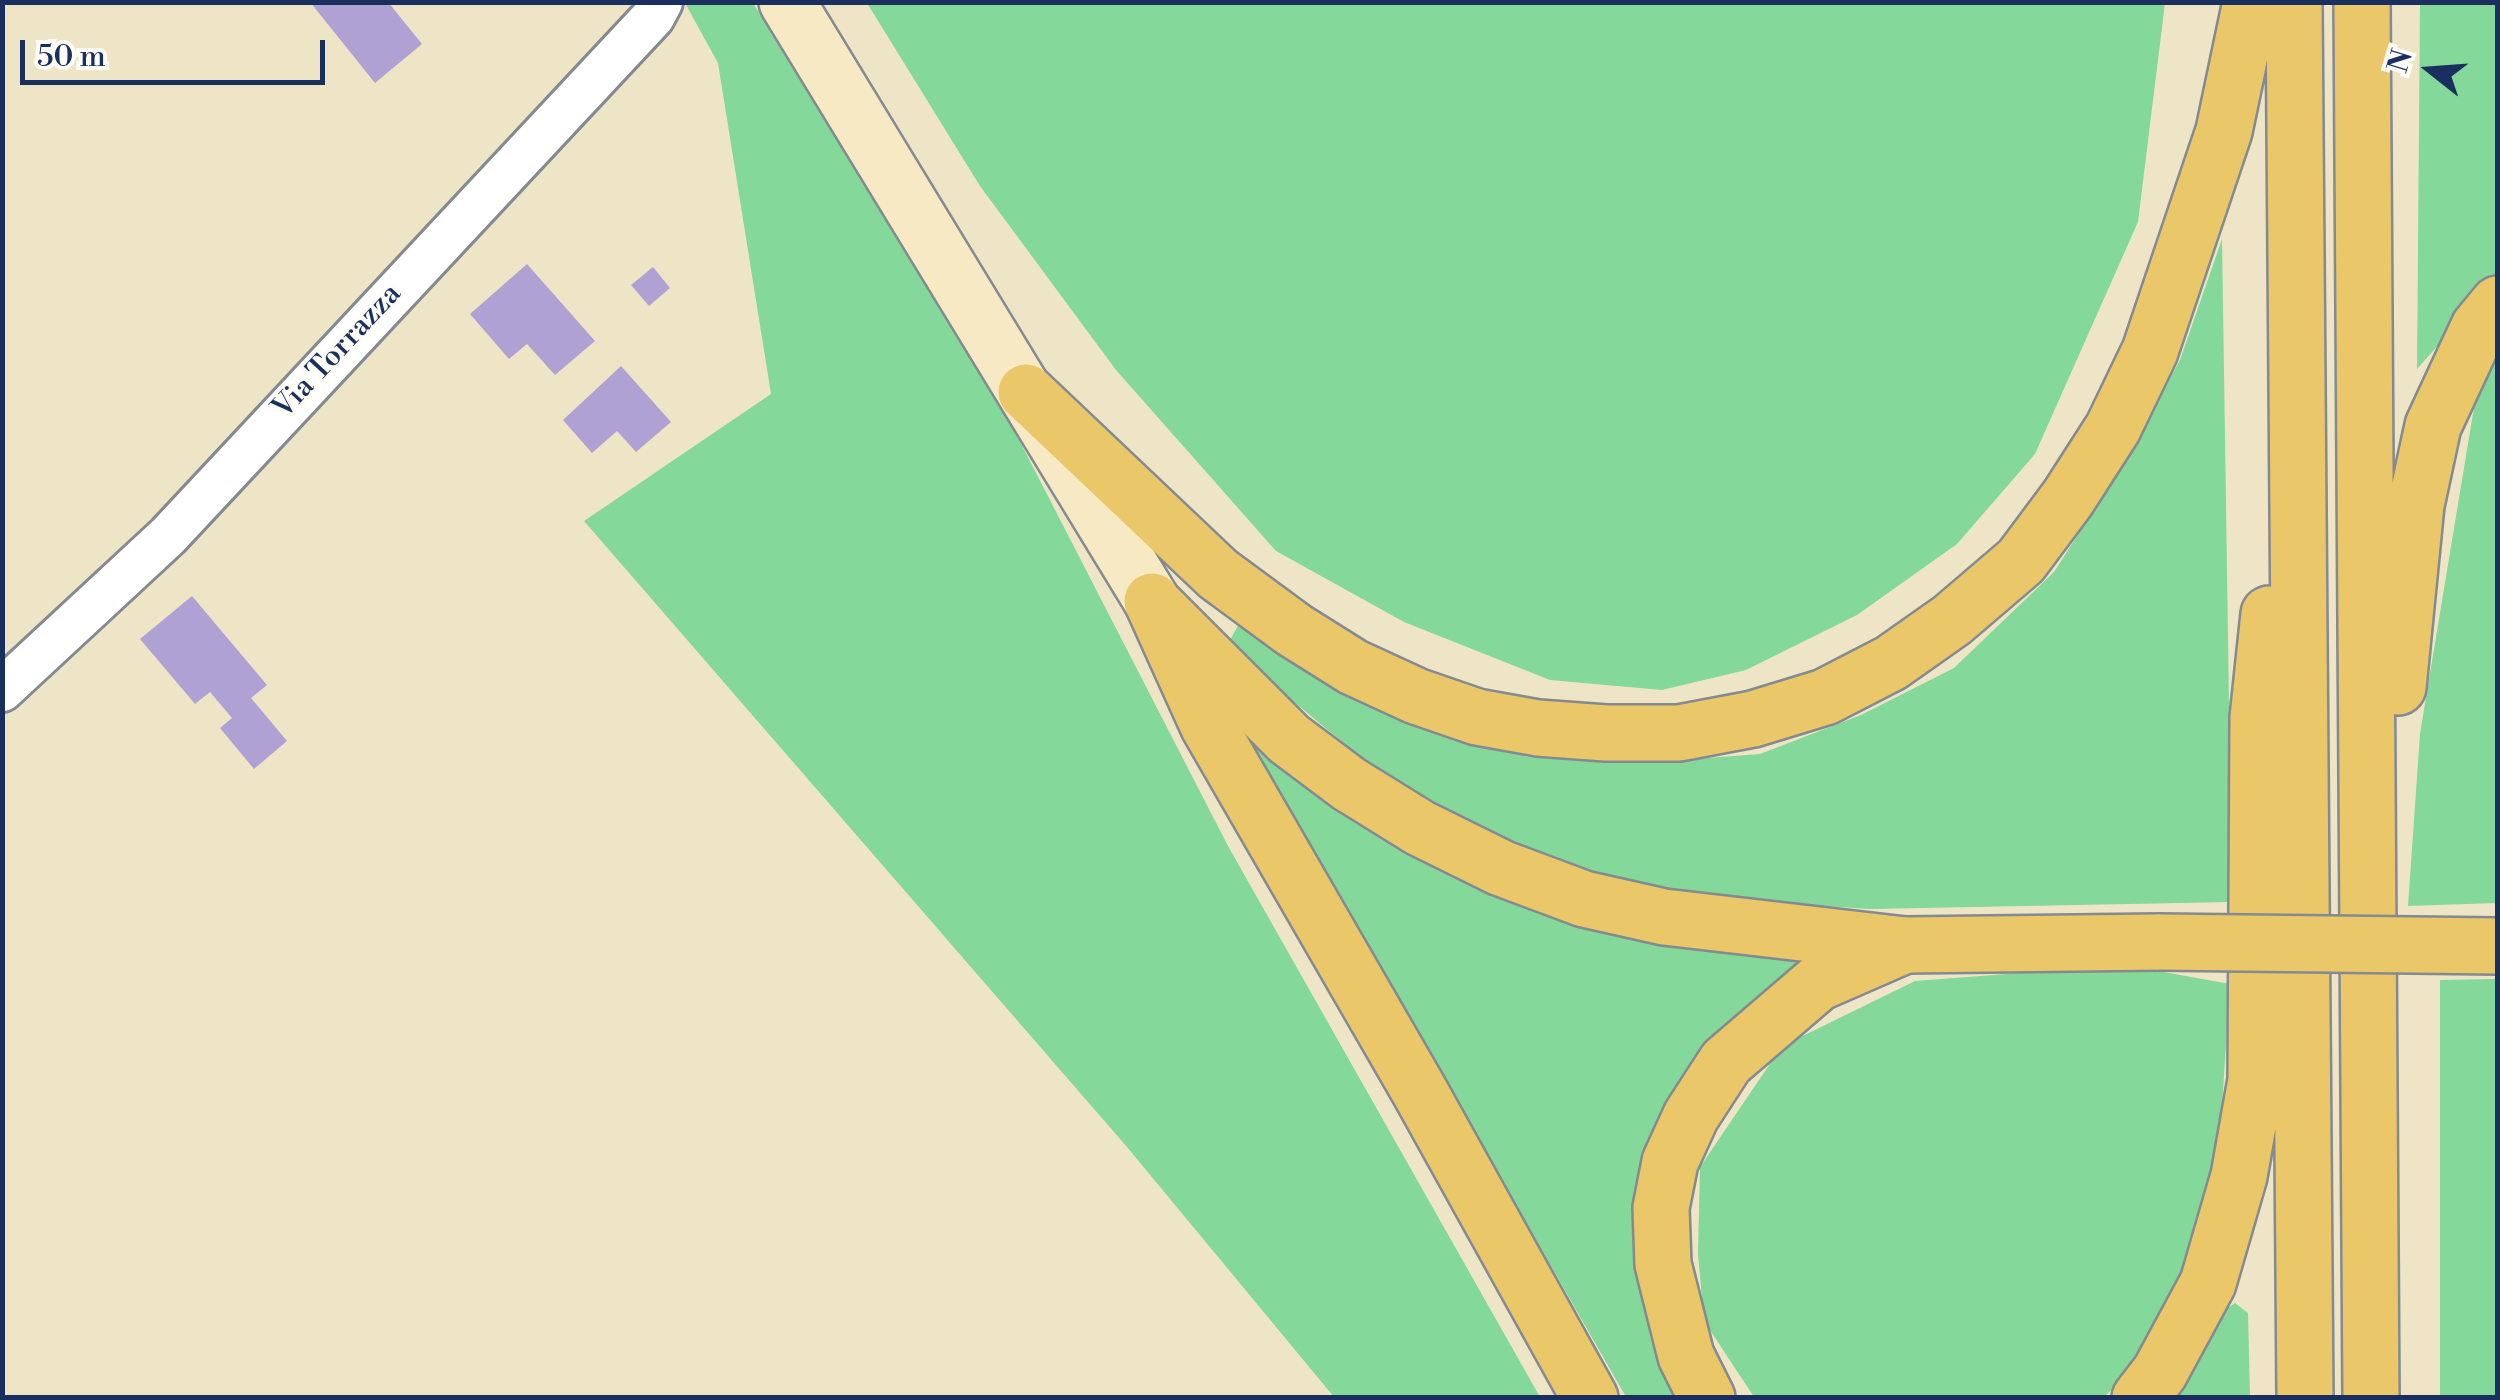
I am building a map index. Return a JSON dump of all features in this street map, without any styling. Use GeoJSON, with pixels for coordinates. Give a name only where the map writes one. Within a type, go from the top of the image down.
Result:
{"type":"FeatureCollection","features":[{"type":"Feature","properties":{"kind":"main road"},"geometry":{"type":"LineString","coordinates":[[787,2],[1152,601],[1208,725],[1590,1398]]}},
{"type":"Feature","properties":{"kind":"main road"},"geometry":{"type":"LineString","coordinates":[[1026,392],[1218,574],[1294,630],[1353,667],[1416,696],[1477,718],[1606,733],[1679,733],[1753,719],[1824,697],[1891,663],[1952,620],[2021,561],[2113,428],[2150,351],[2224,131],[2250,2]]}},
{"type":"Feature","properties":{"kind":"main road"},"geometry":{"type":"LineString","coordinates":[[2294,2],[2305,1398]]}},
{"type":"Feature","properties":{"kind":"main road"},"geometry":{"type":"LineString","coordinates":[[2362,2],[2372,1398]]}},
{"type":"Feature","properties":{"kind":"main road"},"geometry":{"type":"LineString","coordinates":[[2371,1254],[2398,676],[2416,505],[2432,426],[2480,326],[2498,304]]}},
{"type":"Feature","properties":{"kind":"main road"},"geometry":{"type":"LineString","coordinates":[[2140,1398],[2160,1372],[2208,1283],[2239,1176],[2256,1080],[2258,718],[2297,332]]}},
{"type":"Feature","properties":{"kind":"main road"},"geometry":{"type":"LineString","coordinates":[[1152,601],[1290,739],[1334,773],[1420,828],[1501,868],[1584,899],[1664,916],[1905,946],[2160,942],[2498,946]]}},
{"type":"Feature","properties":{"kind":"main road"},"geometry":{"type":"LineString","coordinates":[[1707,1398],[1686,1356],[1664,1264],[1662,1208],[1670,1162],[1691,1116],[1726,1062],[1818,983],[1905,946]]}},
{"type":"Feature","properties":{"kind":"street","name":"Via Torrazza"},"geometry":{"type":"LineString","coordinates":[[2,690],[168,536],[654,17],[661,2]]}},
{"type":"Feature","properties":{"kind":"green space"},"geometry":{"type":"Polygon","coordinates":[[[685,3],[753,3],[998,399],[1228,846],[1540,1397],[1334,1397],[1127,1147],[584,521],[771,394],[718,63],[685,3]]]}},
{"type":"Feature","properties":{"kind":"green space"},"geometry":{"type":"Polygon","coordinates":[[[867,3],[2165,3],[2138,222],[2035,454],[1957,544],[1857,615],[1746,670],[1662,690],[1550,680],[1404,622],[1276,551],[1116,370],[980,186],[867,3]]]}},
{"type":"Feature","properties":{"kind":"green space"},"geometry":{"type":"Polygon","coordinates":[[[2420,3],[2497,3],[2497,279],[2417,369],[2420,3]]]}},
{"type":"Feature","properties":{"kind":"green space"},"geometry":{"type":"Polygon","coordinates":[[[2222,239],[2232,902],[1870,909],[1678,897],[1522,851],[1389,781],[1269,681],[1229,642],[1242,618],[1361,701],[1527,757],[1639,763],[1760,754],[1861,715],[1954,668],[2054,572],[2119,470],[2180,360],[2222,239]]]}},
{"type":"Feature","properties":{"kind":"green space"},"geometry":{"type":"Polygon","coordinates":[[[2497,344],[2497,903],[2408,906],[2420,734],[2482,359],[2497,344]]]}},
{"type":"Feature","properties":{"kind":"green space"},"geometry":{"type":"Polygon","coordinates":[[[1242,721],[1432,854],[1805,957],[1746,1010],[1682,1079],[1652,1163],[1639,1241],[1650,1337],[1683,1397],[1626,1397],[1327,875],[1238,741],[1242,721]]]}},
{"type":"Feature","properties":{"kind":"green space"},"geometry":{"type":"Polygon","coordinates":[[[2125,965],[2230,984],[2220,1137],[2180,1290],[2123,1379],[2104,1397],[1754,1397],[1704,1321],[1698,1254],[1700,1167],[1782,1046],[1915,981],[2125,965]]]}},
{"type":"Feature","properties":{"kind":"green space"},"geometry":{"type":"Polygon","coordinates":[[[2497,979],[2497,1397],[2440,1397],[2440,980],[2497,979]]]}},
{"type":"Feature","properties":{"kind":"green space"},"geometry":{"type":"Polygon","coordinates":[[[2235,1303],[2248,1313],[2250,1397],[2169,1398],[2222,1312],[2235,1303]]]}},
{"type":"Feature","properties":{"kind":"building"},"geometry":{"type":"Polygon","coordinates":[[[310,2],[388,2],[422,44],[375,83],[310,2]]]}},
{"type":"Feature","properties":{"kind":"building"},"geometry":{"type":"Polygon","coordinates":[[[527,264],[595,341],[555,375],[527,344],[509,359],[470,314],[527,264]]]}},
{"type":"Feature","properties":{"kind":"building"},"geometry":{"type":"Polygon","coordinates":[[[653,267],[670,288],[649,306],[631,285],[653,267]]]}},
{"type":"Feature","properties":{"kind":"building"},"geometry":{"type":"Polygon","coordinates":[[[621,366],[671,422],[636,452],[617,431],[592,453],[563,420],[621,366]]]}},
{"type":"Feature","properties":{"kind":"building"},"geometry":{"type":"Polygon","coordinates":[[[192,596],[267,685],[251,698],[287,741],[254,769],[220,728],[232,718],[210,692],[195,704],[140,639],[192,596]]]}}]}
